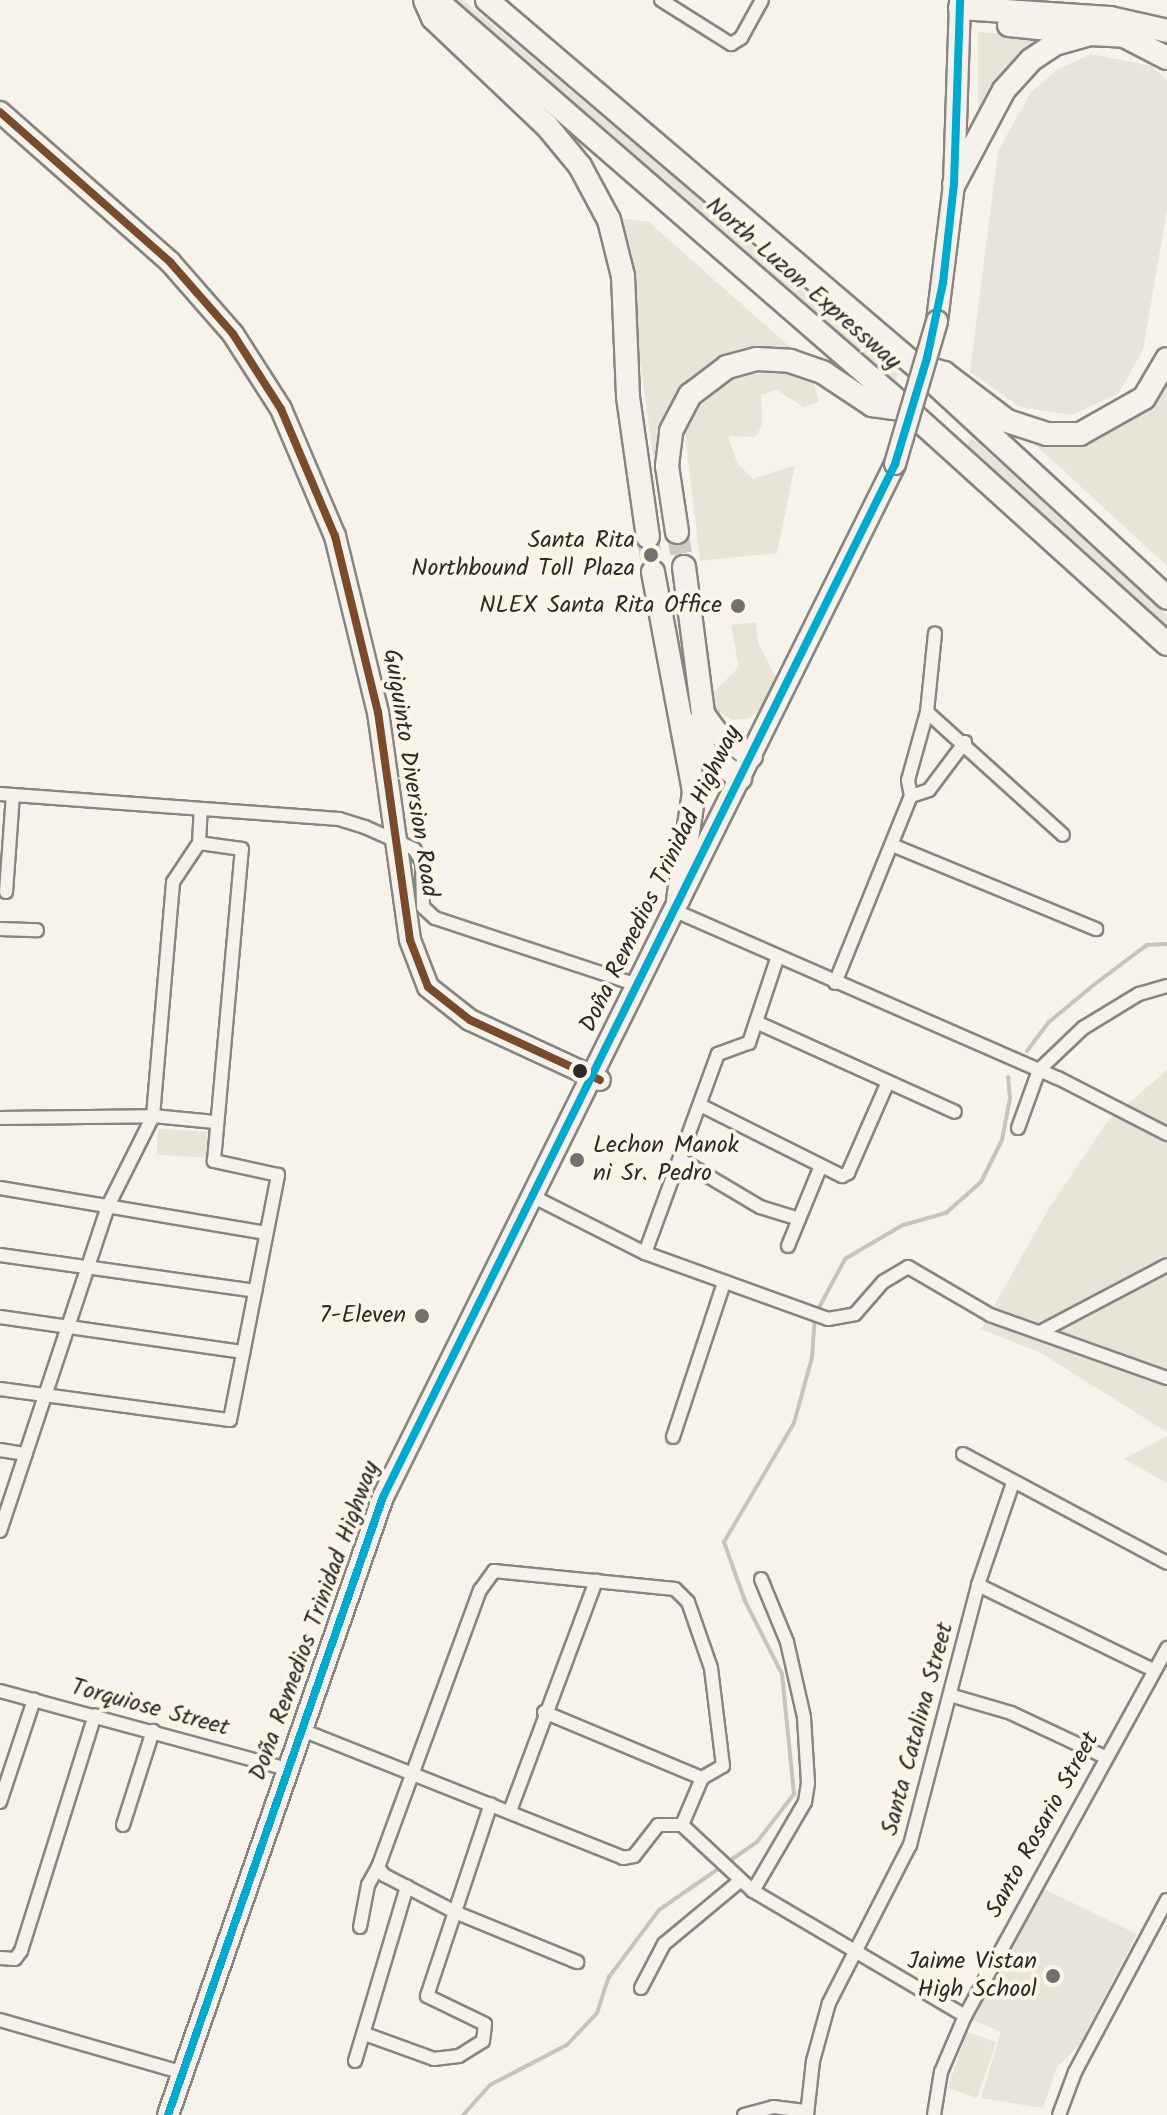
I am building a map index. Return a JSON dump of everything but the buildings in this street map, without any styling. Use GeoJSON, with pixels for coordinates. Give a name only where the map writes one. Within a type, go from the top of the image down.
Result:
{"type":"FeatureCollection","features":[{"type":"Feature","properties":{"kind":"highway"},"geometry":{"type":"LineString","coordinates":[[425,0],[433,18],[556,136],[580,166],[609,220],[623,276],[628,397],[648,537]]}},
{"type":"Feature","properties":{"kind":"highway","name":"North Luzon Expressway"},"geometry":{"type":"LineString","coordinates":[[436,0],[908,410],[1167,644]]}},
{"type":"Feature","properties":{"kind":"highway","name":"North Luzon Expressway"},"geometry":{"type":"LineString","coordinates":[[487,0],[916,366],[1167,598]]}},
{"type":"Feature","properties":{"kind":"highway"},"geometry":{"type":"LineString","coordinates":[[960,9],[1118,19],[1167,31]]}},
{"type":"Feature","properties":{"kind":"highway"},"geometry":{"type":"LineString","coordinates":[[960,9],[1090,34],[1124,36],[1167,58]]}},
{"type":"Feature","properties":{"kind":"highway"},"geometry":{"type":"LineString","coordinates":[[954,184],[1004,90],[1031,60],[1055,44],[1090,34]]}},
{"type":"Feature","properties":{"kind":"highway"},"geometry":{"type":"LineString","coordinates":[[677,532],[667,466],[671,431],[690,395],[727,367],[757,359],[790,361],[824,373],[872,405],[908,410]]}},
{"type":"Feature","properties":{"kind":"highway"},"geometry":{"type":"LineString","coordinates":[[916,366],[944,373],[1007,421],[1047,434],[1080,434],[1144,398],[1167,359]]}},
{"type":"Feature","properties":{"kind":"highway"},"geometry":{"type":"LineString","coordinates":[[684,567],[703,714],[717,733],[751,756]]}},
{"type":"Feature","properties":{"kind":"highway"},"geometry":{"type":"LineString","coordinates":[[653,572],[694,803],[676,905]]}},
{"type":"Feature","properties":{"kind":"highway"},"geometry":{"type":"LineString","coordinates":[[681,717],[707,754],[740,778]]}},
{"type":"Feature","properties":{"kind":"main road","name":"Doña Remedios Trinidad Highway"},"geometry":{"type":"LineString","coordinates":[[168,2115],[383,1497],[895,464],[937,321],[954,184],[960,9]]}},
{"type":"Feature","properties":{"kind":"main road","name":"Guiguinto Diversion Road"},"geometry":{"type":"LineString","coordinates":[[0,112],[170,262],[233,334],[281,409],[335,536],[378,712],[410,940],[428,987],[470,1020],[600,1080]]}},
{"type":"Feature","properties":{"kind":"street"},"geometry":{"type":"LineString","coordinates":[[661,0],[731,44],[741,38],[762,0]]}},
{"type":"Feature","properties":{"kind":"street"},"geometry":{"type":"LineString","coordinates":[[835,983],[911,796],[908,780],[927,712],[935,633]]}},
{"type":"Feature","properties":{"kind":"street"},"geometry":{"type":"LineString","coordinates":[[927,712],[965,742],[1063,835]]}},
{"type":"Feature","properties":{"kind":"street"},"geometry":{"type":"LineString","coordinates":[[911,796],[929,790],[965,742]]}},
{"type":"Feature","properties":{"kind":"street"},"geometry":{"type":"LineString","coordinates":[[6,892],[6,795],[339,819],[414,849],[422,862],[423,907],[435,918],[638,985]]}},
{"type":"Feature","properties":{"kind":"street"},"geometry":{"type":"LineString","coordinates":[[0,1527],[108,1206],[153,1116],[173,882],[199,843],[201,809]]}},
{"type":"Feature","properties":{"kind":"street"},"geometry":{"type":"LineString","coordinates":[[0,1389],[230,1420],[278,1175],[214,1161],[215,1122],[242,849],[199,843]]}},
{"type":"Feature","properties":{"kind":"street"},"geometry":{"type":"LineString","coordinates":[[892,845],[1096,929]]}},
{"type":"Feature","properties":{"kind":"street"},"geometry":{"type":"LineString","coordinates":[[676,905],[777,959],[1039,1070],[1167,1134]]}},
{"type":"Feature","properties":{"kind":"street"},"geometry":{"type":"LineString","coordinates":[[0,929],[37,930]]}},
{"type":"Feature","properties":{"kind":"street"},"geometry":{"type":"LineString","coordinates":[[645,1253],[718,1054],[746,1048],[777,959]]}},
{"type":"Feature","properties":{"kind":"street"},"geometry":{"type":"LineString","coordinates":[[1018,1128],[1039,1070],[1083,1028],[1139,994],[1167,986]]}},
{"type":"Feature","properties":{"kind":"street"},"geometry":{"type":"LineString","coordinates":[[756,1022],[955,1112]]}},
{"type":"Feature","properties":{"kind":"street"},"geometry":{"type":"LineString","coordinates":[[700,1105],[820,1168],[848,1173],[888,1082]]}},
{"type":"Feature","properties":{"kind":"street"},"geometry":{"type":"LineString","coordinates":[[0,1118],[153,1116],[215,1122]]}},
{"type":"Feature","properties":{"kind":"street"},"geometry":{"type":"LineString","coordinates":[[681,1160],[760,1207],[799,1219]]}},
{"type":"Feature","properties":{"kind":"street"},"geometry":{"type":"LineString","coordinates":[[788,1246],[820,1168]]}},
{"type":"Feature","properties":{"kind":"street"},"geometry":{"type":"LineString","coordinates":[[0,1188],[266,1233]]}},
{"type":"Feature","properties":{"kind":"street"},"geometry":{"type":"LineString","coordinates":[[534,1197],[645,1253],[828,1319],[855,1314],[883,1282],[908,1267],[990,1315],[1167,1378]]}},
{"type":"Feature","properties":{"kind":"street"},"geometry":{"type":"LineString","coordinates":[[0,1255],[255,1291]]}},
{"type":"Feature","properties":{"kind":"street"},"geometry":{"type":"LineString","coordinates":[[1042,1331],[1167,1265]]}},
{"type":"Feature","properties":{"kind":"street"},"geometry":{"type":"LineString","coordinates":[[673,1437],[724,1283]]}},
{"type":"Feature","properties":{"kind":"street"},"geometry":{"type":"LineString","coordinates":[[0,1317],[243,1352]]}},
{"type":"Feature","properties":{"kind":"street"},"geometry":{"type":"LineString","coordinates":[[0,1450],[26,1454]]}},
{"type":"Feature","properties":{"kind":"street"},"geometry":{"type":"LineString","coordinates":[[963,1454],[1167,1563]]}},
{"type":"Feature","properties":{"kind":"street","name":"Santa Catalina Street"},"geometry":{"type":"LineString","coordinates":[[807,2113],[829,2003],[910,1845],[953,1696],[978,1585],[1013,1483]]}},
{"type":"Feature","properties":{"kind":"street"},"geometry":{"type":"LineString","coordinates":[[360,1927],[368,1885],[415,1772],[480,1590],[494,1571],[675,1589],[688,1602],[711,1668],[723,1766],[702,1778],[682,1825]]}},
{"type":"Feature","properties":{"kind":"street"},"geometry":{"type":"LineString","coordinates":[[753,1891],[805,1802],[808,1783],[804,1717],[787,1642],[761,1579]]}},
{"type":"Feature","properties":{"kind":"street"},"geometry":{"type":"LineString","coordinates":[[510,1811],[544,1712],[596,1581]]}},
{"type":"Feature","properties":{"kind":"street"},"geometry":{"type":"LineString","coordinates":[[978,1585],[1153,1670]]}},
{"type":"Feature","properties":{"kind":"street","name":"Santo Rosario Street"},"geometry":{"type":"LineString","coordinates":[[934,2115],[941,2072],[965,2016],[1167,1648]]}},
{"type":"Feature","properties":{"kind":"street","name":"Torquiose Street"},"geometry":{"type":"LineString","coordinates":[[0,1691],[288,1769]]}},
{"type":"Feature","properties":{"kind":"street"},"geometry":{"type":"LineString","coordinates":[[953,1696],[1011,1713],[1105,1757]]}},
{"type":"Feature","properties":{"kind":"street"},"geometry":{"type":"LineString","coordinates":[[0,1802],[34,1700]]}},
{"type":"Feature","properties":{"kind":"street"},"geometry":{"type":"LineString","coordinates":[[544,1712],[702,1778]]}},
{"type":"Feature","properties":{"kind":"street"},"geometry":{"type":"LineString","coordinates":[[0,1958],[15,1959],[21,1951],[95,1715]]}},
{"type":"Feature","properties":{"kind":"street"},"geometry":{"type":"LineString","coordinates":[[302,1730],[415,1772],[623,1858],[634,1856],[658,1825],[682,1825],[714,1859],[753,1891],[857,1949],[965,2016]]}},
{"type":"Feature","properties":{"kind":"street"},"geometry":{"type":"LineString","coordinates":[[123,1825],[153,1731]]}},
{"type":"Feature","properties":{"kind":"street"},"geometry":{"type":"LineString","coordinates":[[365,2034],[434,2059],[459,2056],[483,2041],[485,2024],[427,1996],[491,1804]]}},
{"type":"Feature","properties":{"kind":"street"},"geometry":{"type":"LineString","coordinates":[[378,1867],[407,1887],[457,1913],[577,1962]]}},
{"type":"Feature","properties":{"kind":"street"},"geometry":{"type":"LineString","coordinates":[[641,1988],[664,1944],[738,1879]]}},
{"type":"Feature","properties":{"kind":"street"},"geometry":{"type":"LineString","coordinates":[[355,2061],[407,1887]]}},
{"type":"Feature","properties":{"kind":"street"},"geometry":{"type":"LineString","coordinates":[[1059,2115],[1075,2072],[1167,1900]]}},
{"type":"Feature","properties":{"kind":"street"},"geometry":{"type":"LineString","coordinates":[[0,2020],[184,2073]]}},
{"type":"Feature","properties":{"kind":"street"},"geometry":{"type":"LineString","coordinates":[[744,2115],[773,2107],[807,2113]]}},
{"type":"Feature","properties":{"kind":"shaded area"},"geometry":{"type":"Polygon","coordinates":[[[437,0],[463,0],[677,180],[898,374],[894,388],[437,0]]]}},
{"type":"Feature","properties":{"kind":"shaded area"},"geometry":{"type":"Polygon","coordinates":[[[978,32],[1055,38],[978,117],[978,32]]]}},
{"type":"Feature","properties":{"kind":"shaded area"},"geometry":{"type":"Polygon","coordinates":[[[1091,54],[1152,66],[1167,80],[1167,209],[1143,350],[1118,394],[1071,415],[1020,407],[970,372],[998,151],[1031,92],[1058,69],[1091,54]]]}},
{"type":"Feature","properties":{"kind":"shaded area"},"geometry":{"type":"Polygon","coordinates":[[[620,218],[649,222],[791,348],[735,355],[688,380],[666,412],[654,461],[620,218]]]}},
{"type":"Feature","properties":{"kind":"shaded area"},"geometry":{"type":"Polygon","coordinates":[[[787,372],[812,377],[819,402],[803,407],[777,390],[761,395],[762,426],[755,437],[728,436],[737,463],[753,479],[795,465],[777,553],[700,561],[685,433],[696,403],[738,375],[787,372]]]}},
{"type":"Feature","properties":{"kind":"shaded area"},"geometry":{"type":"Polygon","coordinates":[[[1167,380],[1167,566],[1029,439],[1066,440],[1167,380]]]}},
{"type":"Feature","properties":{"kind":"shaded area"},"geometry":{"type":"Polygon","coordinates":[[[972,438],[1167,615],[1167,635],[964,447],[972,438]]]}},
{"type":"Feature","properties":{"kind":"shaded area"},"geometry":{"type":"Polygon","coordinates":[[[756,622],[758,643],[776,678],[763,707],[750,718],[732,720],[713,708],[712,694],[739,667],[731,625],[756,622]]]}},
{"type":"Feature","properties":{"kind":"shaded area"},"geometry":{"type":"Polygon","coordinates":[[[1167,1070],[1167,1432],[1039,1352],[981,1329],[1048,1210],[1107,1122],[1167,1070]]]}},
{"type":"Feature","properties":{"kind":"shaded area"},"geometry":{"type":"Polygon","coordinates":[[[158,1129],[208,1132],[207,1158],[157,1155],[158,1129]]]}},
{"type":"Feature","properties":{"kind":"shaded area"},"geometry":{"type":"Polygon","coordinates":[[[1167,1436],[1167,1483],[1124,1459],[1167,1436]]]}},
{"type":"Feature","properties":{"kind":"shaded area","name":"Jaime Vistan High School"},"geometry":{"type":"Polygon","coordinates":[[[1042,1888],[1137,1934],[1079,2045],[1057,2067],[1043,2108],[981,2098],[1001,2032],[966,2017],[1042,1888]]]}},
{"type":"Feature","properties":{"kind":"shaded area"},"geometry":{"type":"Polygon","coordinates":[[[967,2032],[996,2042],[977,2098],[948,2088],[967,2032]]]}},
{"type":"Feature","properties":{"kind":"waterway"},"geometry":{"type":"LineString","coordinates":[[1027,1051],[1049,1022],[1095,984],[1147,945],[1167,944]]}},
{"type":"Feature","properties":{"kind":"waterway"},"geometry":{"type":"LineString","coordinates":[[463,2115],[490,2085],[567,2045],[597,2013],[609,1977],[659,1910],[757,1842],[794,1794],[782,1674],[745,1601],[724,1542],[794,1423],[812,1357],[815,1315],[845,1259],[903,1225],[946,1213],[981,1182],[1002,1140],[1010,1098],[1008,1077]]}},
{"type":"Feature","properties":{"kind":"tunnel"},"geometry":{"type":"LineString","coordinates":[[677,532],[684,567]]}},
{"type":"Feature","properties":{"kind":"tunnel"},"geometry":{"type":"LineString","coordinates":[[648,537],[653,572]]}},
{"type":"Feature","properties":{"kind":"transit line"},"geometry":{"type":"LineString","coordinates":[[168,2115],[383,1497],[895,464],[927,358],[943,283],[954,184],[960,0]]}},
{"type":"Feature","properties":{"kind":"transit line"},"geometry":{"type":"LineString","coordinates":[[0,112],[170,262],[233,334],[281,409],[335,536],[378,712],[410,940],[428,987],[470,1020],[600,1080]]}},
{"type":"Feature","properties":{"kind":"place","name":"Santa Rita Northbound Toll Plaza"},"geometry":{"type":"Point","coordinates":[651,555]}},
{"type":"Feature","properties":{"kind":"place","name":"NLEX Santa Rita Office"},"geometry":{"type":"Point","coordinates":[738,606]}},
{"type":"Feature","properties":{"kind":"place","name":"Lechon Manok ni Sr. Pedro"},"geometry":{"type":"Point","coordinates":[577,1160]}},
{"type":"Feature","properties":{"kind":"place","name":"7-Eleven"},"geometry":{"type":"Point","coordinates":[422,1316]}},
{"type":"Feature","properties":{"kind":"place","name":"Jaime Vistan High School"},"geometry":{"type":"Point","coordinates":[1053,1976]}}]}
